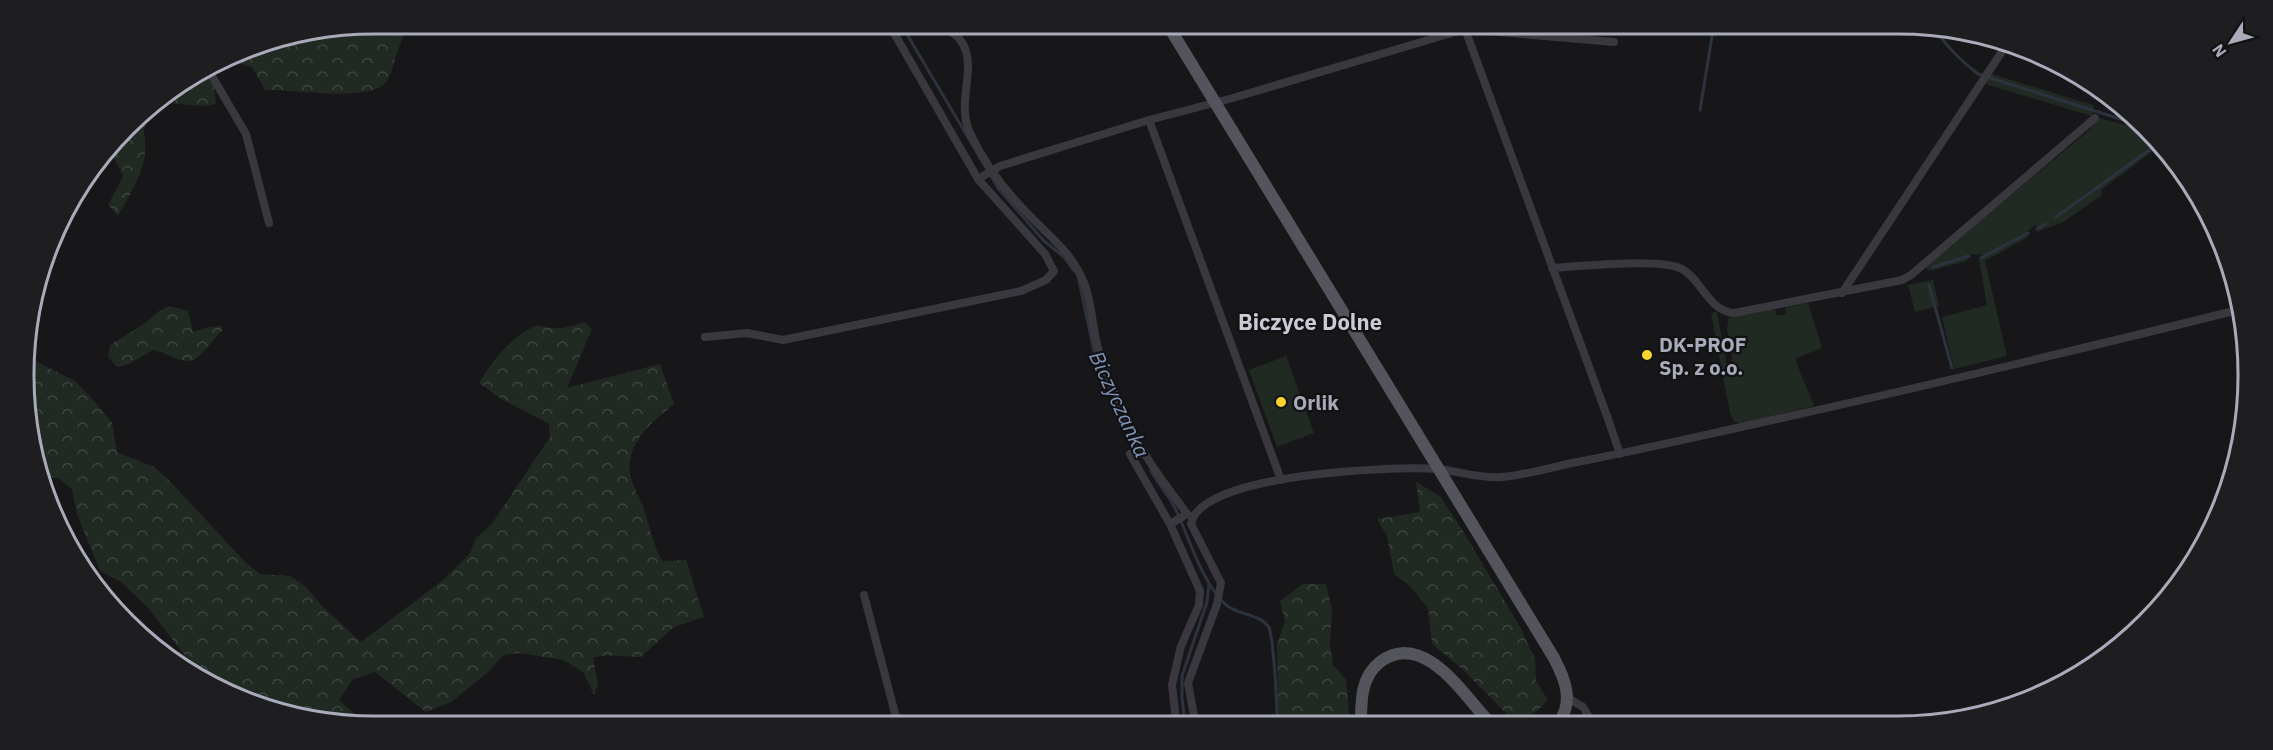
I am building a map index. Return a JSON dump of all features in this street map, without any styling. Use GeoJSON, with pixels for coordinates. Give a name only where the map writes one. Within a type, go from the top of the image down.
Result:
{"type":"FeatureCollection","features":[{"type":"Feature","properties":{"kind":"main road"},"geometry":{"type":"LineString","coordinates":[[1173,34],[1554,658],[1564,680],[1568,698],[1563,716]]}},
{"type":"Feature","properties":{"kind":"main road"},"geometry":{"type":"LineString","coordinates":[[1361,716],[1363,689],[1371,672],[1389,656],[1408,653],[1422,656],[1443,671],[1484,716]]}},
{"type":"Feature","properties":{"kind":"street"},"geometry":{"type":"LineString","coordinates":[[705,337],[747,333],[783,340],[1021,291],[1046,280],[1054,271],[1045,254],[978,179],[895,34]]}},
{"type":"Feature","properties":{"kind":"street"},"geometry":{"type":"LineString","coordinates":[[954,34],[960,39],[967,52],[969,64],[963,108],[970,133],[992,170],[1025,212],[1065,252],[1080,273],[1087,291],[1100,354],[1118,399],[1181,519],[1201,598],[1181,646],[1172,685],[1175,716]]}},
{"type":"Feature","properties":{"kind":"street"},"geometry":{"type":"LineString","coordinates":[[978,179],[992,170],[1149,120],[1448,34]]}},
{"type":"Feature","properties":{"kind":"street"},"geometry":{"type":"LineString","coordinates":[[1467,34],[1620,454]]}},
{"type":"Feature","properties":{"kind":"street"},"geometry":{"type":"LineString","coordinates":[[1522,34],[1614,42]]}},
{"type":"Feature","properties":{"kind":"street"},"geometry":{"type":"LineString","coordinates":[[1842,293],[2002,51]]}},
{"type":"Feature","properties":{"kind":"street"},"geometry":{"type":"LineString","coordinates":[[212,76],[246,134],[269,222]]}},
{"type":"Feature","properties":{"kind":"street"},"geometry":{"type":"LineString","coordinates":[[1552,268],[1667,264],[1681,268],[1692,276],[1712,303],[1722,310],[1734,313],[1902,280],[1911,276],[2095,118]]}},
{"type":"Feature","properties":{"kind":"street"},"geometry":{"type":"LineString","coordinates":[[1149,120],[1281,480]]}},
{"type":"Feature","properties":{"kind":"street"},"geometry":{"type":"LineString","coordinates":[[1181,519],[1229,492],[1332,471],[1439,470],[1498,477],[1620,454],[1840,405],[2232,311]]}},
{"type":"Feature","properties":{"kind":"street"},"geometry":{"type":"LineString","coordinates":[[1130,454],[1181,519],[1191,524],[1221,583],[1218,601],[1188,683],[1194,716]]}},
{"type":"Feature","properties":{"kind":"street"},"geometry":{"type":"LineString","coordinates":[[864,595],[896,716]]}},
{"type":"Feature","properties":{"kind":"street"},"geometry":{"type":"LineString","coordinates":[[1172,685],[1188,683]]}},
{"type":"Feature","properties":{"kind":"street"},"geometry":{"type":"LineString","coordinates":[[1568,698],[1586,709],[1589,716]]}},
{"type":"Feature","properties":{"kind":"green space"},"geometry":{"type":"Polygon","coordinates":[[[405,34],[389,76],[384,84],[375,89],[345,94],[265,90],[252,67],[238,63],[287,46],[331,37],[405,34]]]}},
{"type":"Feature","properties":{"kind":"green space"},"geometry":{"type":"Polygon","coordinates":[[[1992,74],[2093,105],[2092,116],[1985,84],[1992,74]]]}},
{"type":"Feature","properties":{"kind":"green space"},"geometry":{"type":"Polygon","coordinates":[[[213,76],[216,104],[202,106],[170,103],[213,76]]]}},
{"type":"Feature","properties":{"kind":"green space"},"geometry":{"type":"Polygon","coordinates":[[[151,118],[144,128],[144,161],[118,216],[108,205],[123,176],[113,157],[151,118]]]}},
{"type":"Feature","properties":{"kind":"green space"},"geometry":{"type":"Polygon","coordinates":[[[2099,118],[2131,126],[2154,150],[2101,190],[2102,195],[2063,222],[2037,232],[2036,225],[2027,231],[2028,237],[1985,261],[2007,356],[1954,369],[1942,317],[1987,305],[1979,260],[1983,255],[1969,254],[1967,261],[1929,271],[1925,267],[2088,131],[2099,118]]]}},
{"type":"Feature","properties":{"kind":"green space"},"geometry":{"type":"Polygon","coordinates":[[[1933,280],[1939,306],[1915,312],[1908,285],[1933,280]]]}},
{"type":"Feature","properties":{"kind":"green space"},"geometry":{"type":"Polygon","coordinates":[[[1808,303],[1822,348],[1795,359],[1814,406],[1742,424],[1734,421],[1730,413],[1711,313],[1717,312],[1729,376],[1735,377],[1727,328],[1729,316],[1775,309],[1777,316],[1786,314],[1785,308],[1808,303]]]}},
{"type":"Feature","properties":{"kind":"green space"},"geometry":{"type":"Polygon","coordinates":[[[169,306],[188,311],[193,332],[222,326],[222,331],[201,354],[191,361],[181,360],[153,350],[129,364],[117,367],[108,357],[110,345],[169,306]]]}},
{"type":"Feature","properties":{"kind":"green space"},"geometry":{"type":"Polygon","coordinates":[[[584,322],[592,329],[567,388],[660,364],[674,404],[649,426],[636,443],[632,452],[630,474],[662,561],[686,560],[704,617],[674,627],[641,657],[611,655],[593,658],[598,684],[594,695],[583,672],[563,660],[519,653],[504,655],[487,673],[451,702],[426,712],[375,672],[352,680],[339,700],[356,715],[309,709],[245,690],[188,659],[148,608],[121,582],[100,571],[77,514],[72,489],[58,478],[51,477],[46,463],[37,419],[35,361],[75,381],[96,403],[112,423],[117,452],[154,467],[169,480],[246,563],[260,574],[290,576],[305,586],[321,605],[361,642],[443,580],[469,555],[476,538],[491,525],[550,437],[549,424],[503,400],[479,383],[491,365],[511,342],[537,325],[549,328],[572,326],[584,322]]]}},
{"type":"Feature","properties":{"kind":"green space","name":"Orlik"},"geometry":{"type":"Polygon","coordinates":[[[1286,356],[1314,433],[1277,447],[1249,370],[1286,356]]]}},
{"type":"Feature","properties":{"kind":"green space"},"geometry":{"type":"Polygon","coordinates":[[[1416,482],[1440,496],[1520,627],[1535,659],[1536,681],[1548,700],[1528,716],[1509,716],[1460,667],[1432,644],[1428,608],[1409,585],[1394,574],[1387,536],[1377,519],[1420,512],[1416,482]]]}},
{"type":"Feature","properties":{"kind":"green space"},"geometry":{"type":"Polygon","coordinates":[[[1303,584],[1326,584],[1332,609],[1330,645],[1333,665],[1346,680],[1349,716],[1278,716],[1277,645],[1285,621],[1280,601],[1303,584]]]}},
{"type":"Feature","properties":{"kind":"waterway","name":"Biczyczanka"},"geometry":{"type":"LineString","coordinates":[[907,34],[998,188],[1043,240],[1064,257],[1074,271]]}},
{"type":"Feature","properties":{"kind":"waterway"},"geometry":{"type":"LineString","coordinates":[[1700,110],[1712,34]]}},
{"type":"Feature","properties":{"kind":"waterway"},"geometry":{"type":"LineString","coordinates":[[1940,37],[1955,54],[1978,74],[2124,120]]}},
{"type":"Feature","properties":{"kind":"waterway"},"geometry":{"type":"LineString","coordinates":[[2056,217],[2152,148]]}},
{"type":"Feature","properties":{"kind":"waterway"},"geometry":{"type":"LineString","coordinates":[[2037,229],[2046,224]]}},
{"type":"Feature","properties":{"kind":"waterway"},"geometry":{"type":"LineString","coordinates":[[1981,258],[2028,233]]}},
{"type":"Feature","properties":{"kind":"waterway"},"geometry":{"type":"LineString","coordinates":[[1933,267],[1969,256]]}},
{"type":"Feature","properties":{"kind":"waterway","name":"Biczyczanka"},"geometry":{"type":"LineString","coordinates":[[1078,276],[1096,361],[1107,385]]}},
{"type":"Feature","properties":{"kind":"waterway"},"geometry":{"type":"LineString","coordinates":[[1929,285],[1952,368]]}},
{"type":"Feature","properties":{"kind":"waterway","name":"Biczyczanka"},"geometry":{"type":"LineString","coordinates":[[1151,471],[1174,506],[1202,570],[1216,593],[1229,607],[1258,619],[1268,626],[1273,656],[1277,716]]}},
{"type":"Feature","properties":{"kind":"waterway"},"geometry":{"type":"LineString","coordinates":[[1184,716],[1182,676],[1207,602],[1209,584]]}},
{"type":"Feature","properties":{"kind":"place","name":"DK-PROF Sp. z o.o."},"geometry":{"type":"Point","coordinates":[1647,355]}},
{"type":"Feature","properties":{"kind":"place","name":"Orlik"},"geometry":{"type":"Point","coordinates":[1281,402]}},
{"type":"Feature","properties":{"kind":"district","name":"Biczyce Dolne"},"geometry":{"type":"Point","coordinates":[1310,321]}}]}
